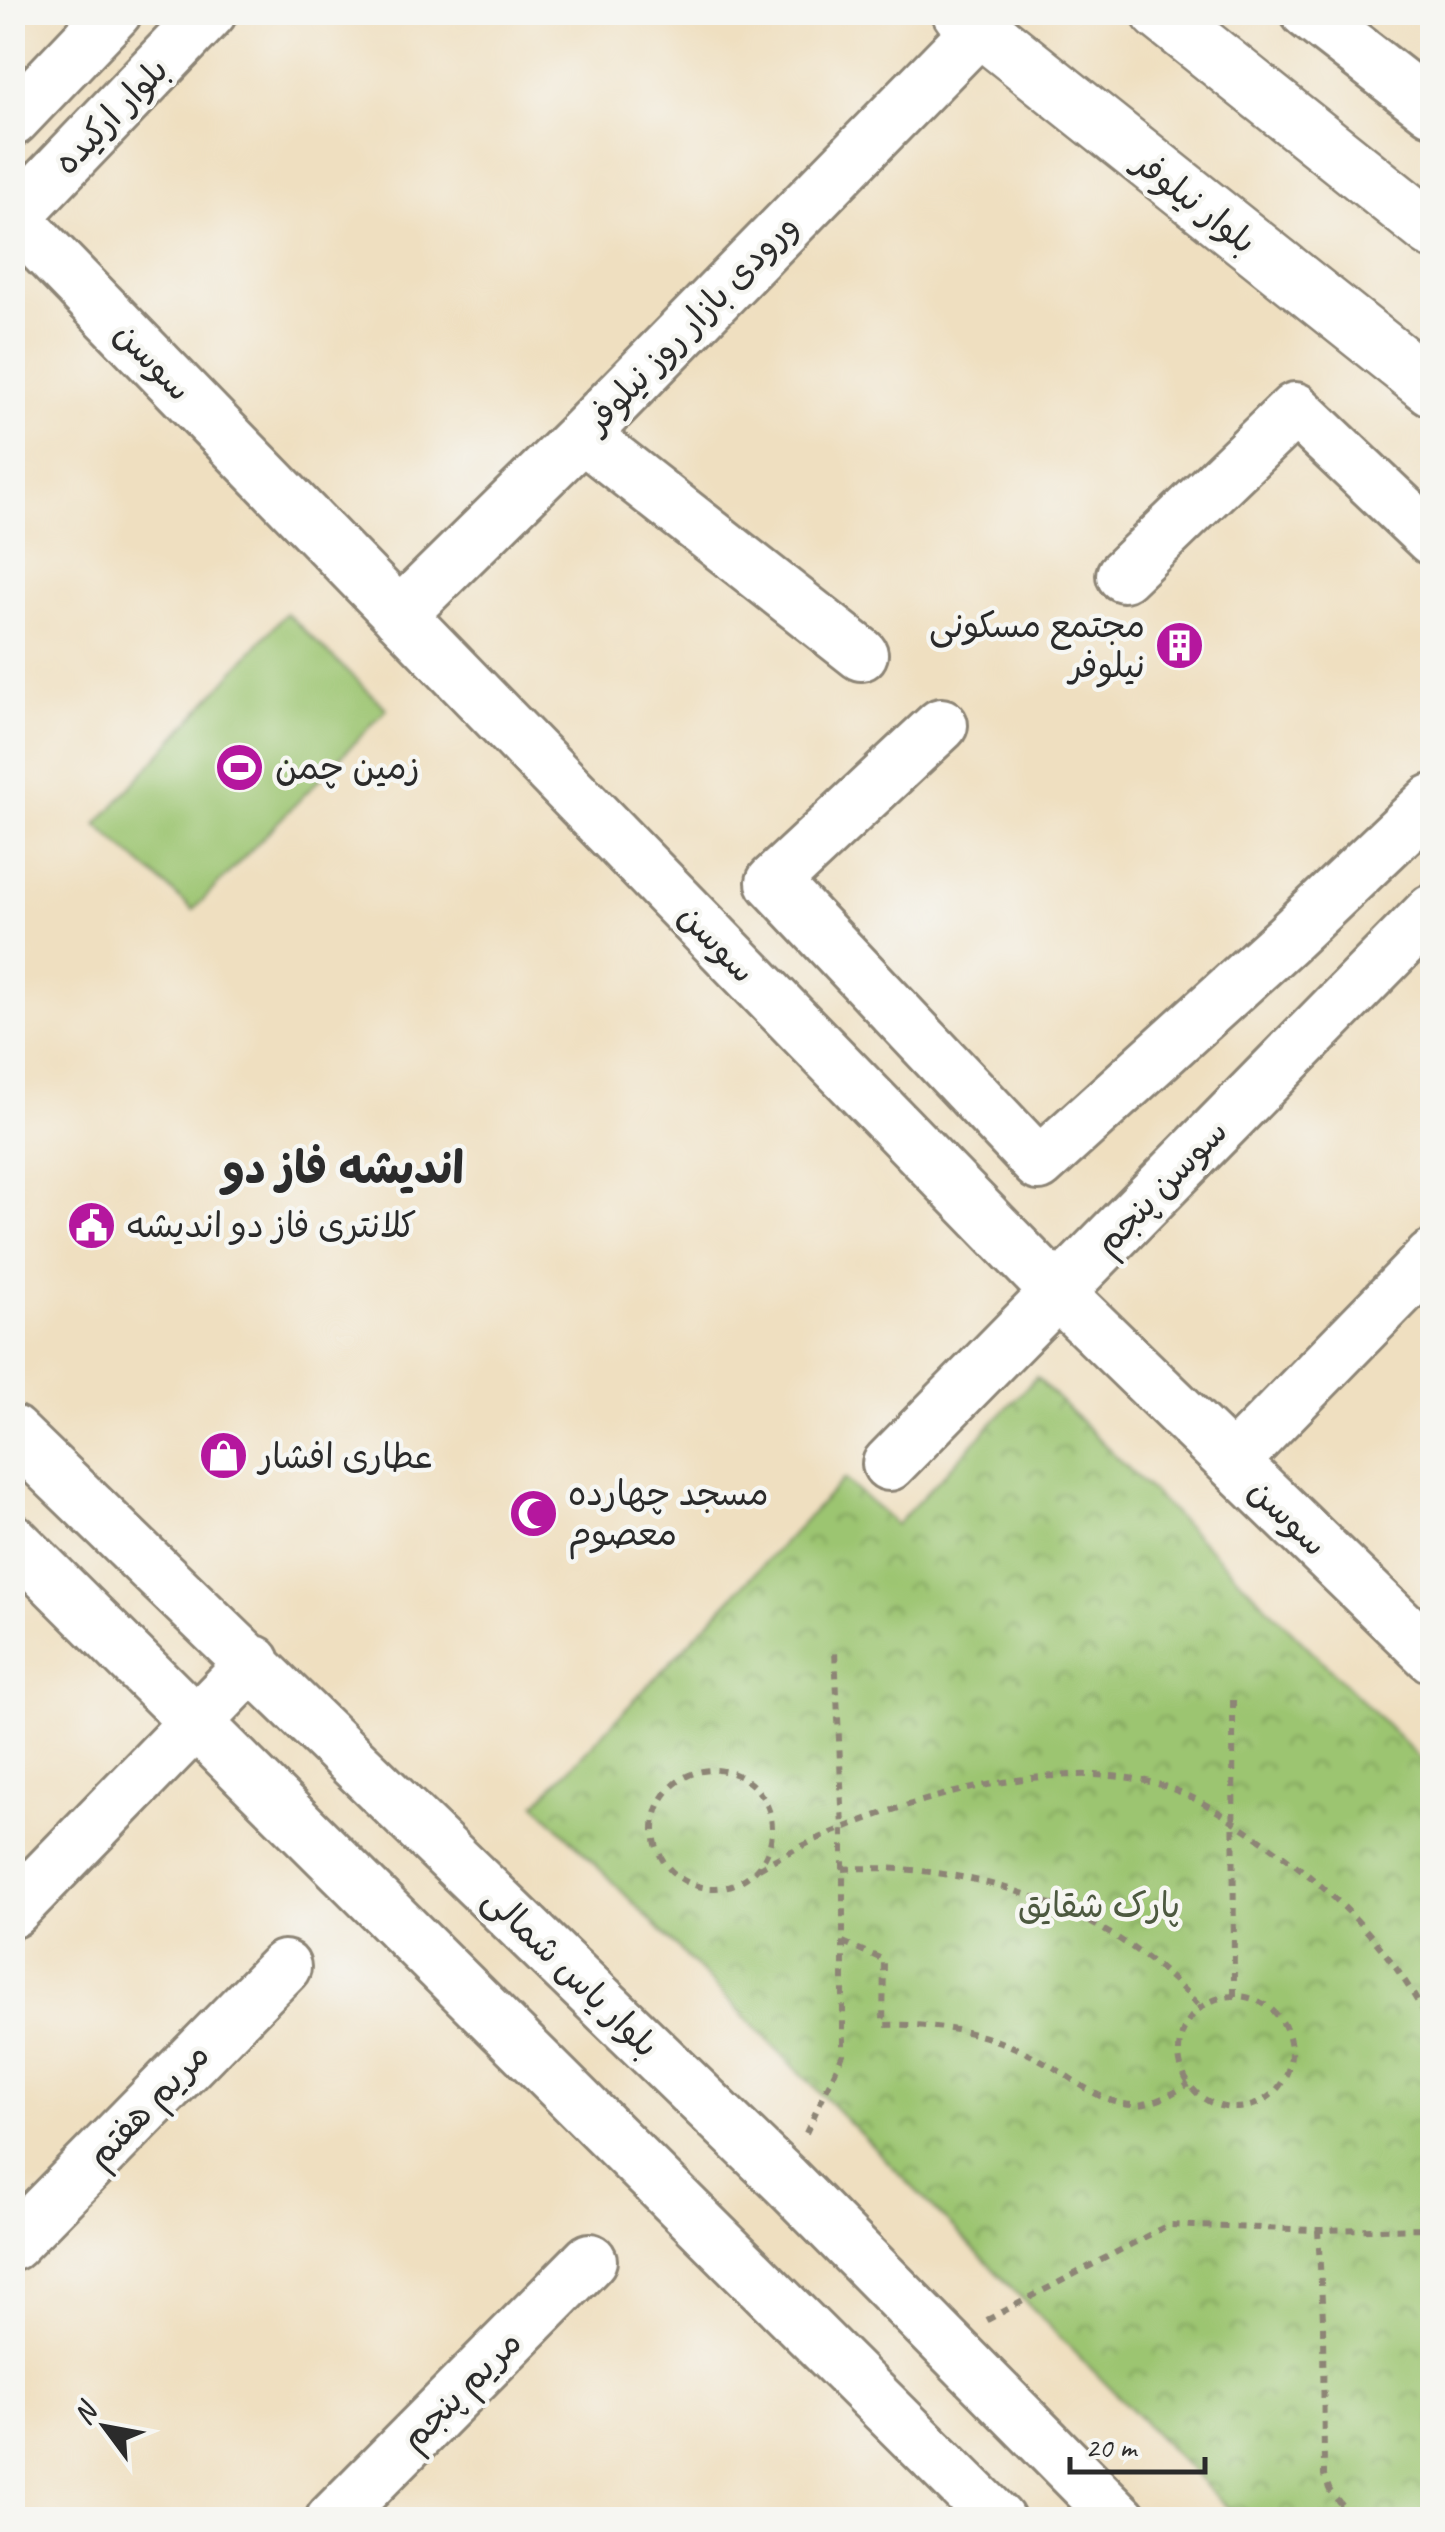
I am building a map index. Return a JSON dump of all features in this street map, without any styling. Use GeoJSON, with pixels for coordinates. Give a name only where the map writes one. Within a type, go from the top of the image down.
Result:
{"type":"FeatureCollection","features":[{"type":"Feature","properties":{"kind":"main road"},"geometry":{"type":"LineString","coordinates":[[1159,12],[1432,230]]}},
{"type":"Feature","properties":{"kind":"main road","name":"بلوار نیلوفر"},"geometry":{"type":"LineString","coordinates":[[970,20],[1432,388]]}},
{"type":"Feature","properties":{"kind":"street","name":"بلوار ارکیده"},"geometry":{"type":"LineString","coordinates":[[12,120],[115,12]]}},
{"type":"Feature","properties":{"kind":"street","name":"بلوار ارکیده"},"geometry":{"type":"LineString","coordinates":[[13,218],[210,12]]}},
{"type":"Feature","properties":{"kind":"street"},"geometry":{"type":"LineString","coordinates":[[1306,12],[1432,109]]}},
{"type":"Feature","properties":{"kind":"street","name":"ورودی بازار روز نیلوفر"},"geometry":{"type":"LineString","coordinates":[[399,615],[582,435],[970,20]]}},
{"type":"Feature","properties":{"kind":"street","name":"سوسن"},"geometry":{"type":"LineString","coordinates":[[13,218],[1058,1292],[1432,1656]]}},
{"type":"Feature","properties":{"kind":"street"},"geometry":{"type":"LineString","coordinates":[[1123,575],[1294,409],[1432,539]]}},
{"type":"Feature","properties":{"kind":"street"},"geometry":{"type":"LineString","coordinates":[[582,435],[862,654]]}},
{"type":"Feature","properties":{"kind":"street"},"geometry":{"type":"LineString","coordinates":[[940,724],[773,882],[1039,1164],[1286,940],[1432,801]]}},
{"type":"Feature","properties":{"kind":"street","name":"سوسن پنجم"},"geometry":{"type":"LineString","coordinates":[[890,1464],[1432,910]]}},
{"type":"Feature","properties":{"kind":"street"},"geometry":{"type":"LineString","coordinates":[[1286,940],[1346,999]]}},
{"type":"Feature","properties":{"kind":"street"},"geometry":{"type":"LineString","coordinates":[[1232,1462],[1432,1257]]}},
{"type":"Feature","properties":{"kind":"street","name":"بلوار یاس شمالی"},"geometry":{"type":"LineString","coordinates":[[12,1432],[785,2180],[1121,2520]]}},
{"type":"Feature","properties":{"kind":"street"},"geometry":{"type":"LineString","coordinates":[[12,1540],[198,1720],[998,2520]]}},
{"type":"Feature","properties":{"kind":"street"},"geometry":{"type":"LineString","coordinates":[[12,1910],[254,1662]]}},
{"type":"Feature","properties":{"kind":"street","name":"مریم هفتم"},"geometry":{"type":"LineString","coordinates":[[12,2244],[284,1966]]}},
{"type":"Feature","properties":{"kind":"street","name":"مریم پنجم"},"geometry":{"type":"LineString","coordinates":[[332,2520],[590,2260]]}},
{"type":"Feature","properties":{"kind":"path"},"geometry":{"type":"LineString","coordinates":[[785,2180],[843,2054],[843,1828],[834,1651]]}},
{"type":"Feature","properties":{"kind":"path"},"geometry":{"type":"LineString","coordinates":[[1232,1700],[1234,1996]]}},
{"type":"Feature","properties":{"kind":"path"},"geometry":{"type":"LineString","coordinates":[[759,1868],[773,1831],[771,1813],[763,1796],[749,1781],[731,1772],[710,1769],[690,1774],[673,1785],[661,1801],[654,1831],[662,1860],[676,1876],[712,1888],[730,1886],[796,1847],[843,1828],[957,1793],[1038,1778],[1094,1776],[1123,1777],[1172,1788],[1233,1821],[1296,1864],[1351,1912],[1397,1966],[1432,2028]]}},
{"type":"Feature","properties":{"kind":"path"},"geometry":{"type":"LineString","coordinates":[[843,1869],[879,1866],[923,1872],[1038,1899],[1132,1946],[1174,1977],[1201,2008]]}},
{"type":"Feature","properties":{"kind":"path"},"geometry":{"type":"LineString","coordinates":[[843,1942],[884,1960],[883,2025],[928,2024],[990,2038],[1048,2064],[1098,2095],[1126,2105],[1162,2100],[1189,2084]]}},
{"type":"Feature","properties":{"kind":"path"},"geometry":{"type":"LineString","coordinates":[[1234,1996],[1248,1996],[1266,2004],[1280,2017],[1291,2050],[1282,2083],[1270,2096],[1237,2108],[1203,2098],[1189,2084],[1181,2067],[1179,2047],[1183,2028],[1201,2008],[1210,2001],[1234,1996]]}},
{"type":"Feature","properties":{"kind":"path"},"geometry":{"type":"LineString","coordinates":[[947,2341],[1168,2225],[1318,2230],[1432,2228]]}},
{"type":"Feature","properties":{"kind":"path"},"geometry":{"type":"LineString","coordinates":[[1318,2230],[1324,2476],[1330,2492],[1354,2520]]}},
{"type":"Feature","properties":{"kind":"green space","name":"زمین چمن"},"geometry":{"type":"Polygon","coordinates":[[[286,613],[387,709],[193,910],[97,825],[286,613]]]}},
{"type":"Feature","properties":{"kind":"green space","name":"پارک شقایق"},"geometry":{"type":"Polygon","coordinates":[[[1036,1377],[1432,1770],[1432,2519],[1239,2519],[536,1804],[844,1479],[896,1525],[1036,1377]]]}},
{"type":"Feature","properties":{"kind":"place","name":"مجتمع مسکونی نیلوفر"},"geometry":{"type":"Point","coordinates":[1180,645]}},
{"type":"Feature","properties":{"kind":"place","name":"زمین چمن"},"geometry":{"type":"Point","coordinates":[240,767]}},
{"type":"Feature","properties":{"kind":"place","name":"کلانتری فاز دو اندیشه"},"geometry":{"type":"Point","coordinates":[91,1225]}},
{"type":"Feature","properties":{"kind":"place","name":"عطاری افشار"},"geometry":{"type":"Point","coordinates":[224,1456]}},
{"type":"Feature","properties":{"kind":"place","name":"مسجد چهارده معصوم"},"geometry":{"type":"Point","coordinates":[533,1513]}},
{"type":"Feature","properties":{"kind":"district","name":"اندیشه فاز دو"},"geometry":{"type":"Point","coordinates":[343,1168]}}]}
